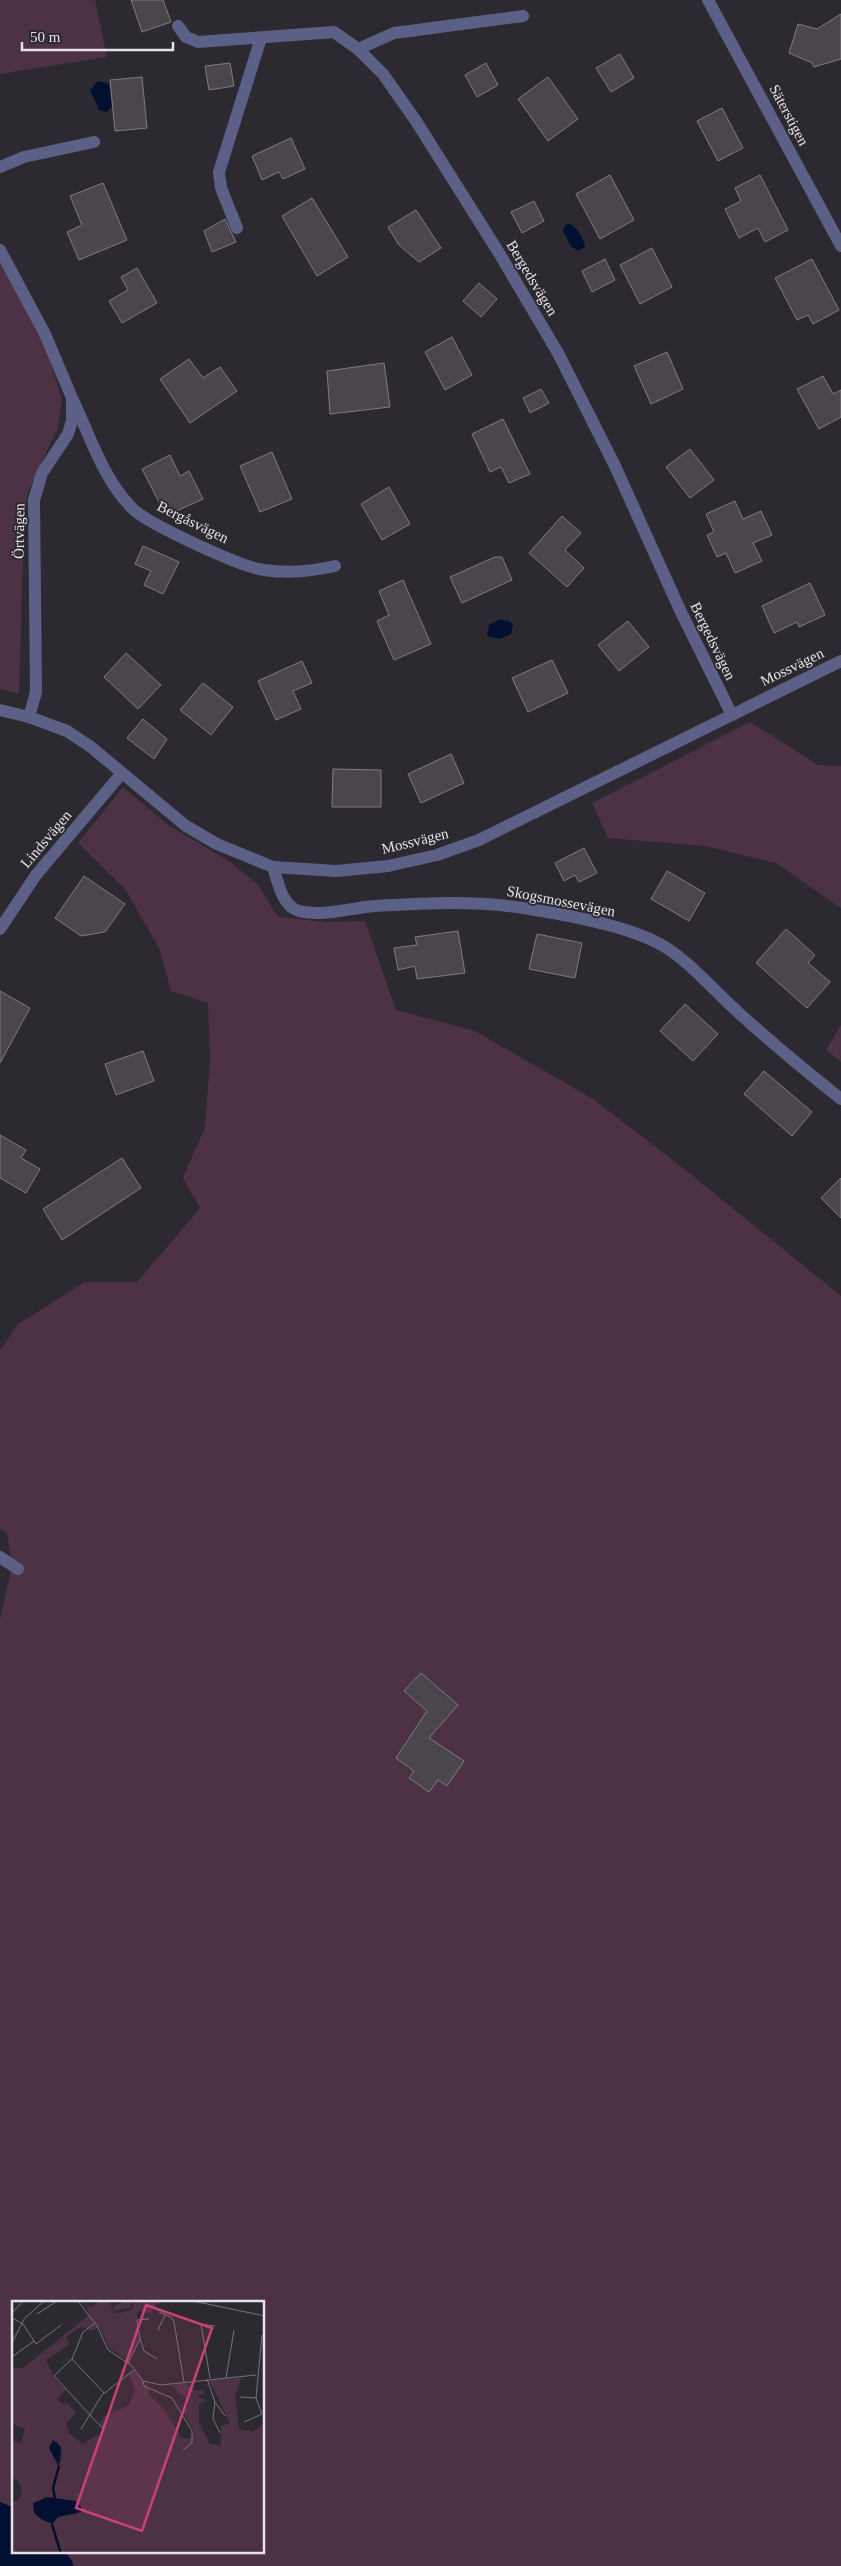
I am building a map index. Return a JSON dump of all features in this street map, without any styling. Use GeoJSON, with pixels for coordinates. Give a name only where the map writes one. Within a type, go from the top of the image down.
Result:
{"type":"FeatureCollection","features":[{"type":"Feature","properties":{"kind":"street","name":"Säterstigen"},"geometry":{"type":"LineString","coordinates":[[708,0],[841,246]]}},
{"type":"Feature","properties":{"kind":"street"},"geometry":{"type":"LineString","coordinates":[[358,49],[394,33],[523,16]]}},
{"type":"Feature","properties":{"kind":"street","name":"Bergedsvägen"},"geometry":{"type":"LineString","coordinates":[[178,26],[186,37],[198,42],[334,32],[358,49],[383,74],[416,121],[499,253],[558,353],[615,466],[680,610],[732,715]]}},
{"type":"Feature","properties":{"kind":"street"},"geometry":{"type":"LineString","coordinates":[[237,228],[221,188],[219,172],[261,38]]}},
{"type":"Feature","properties":{"kind":"street"},"geometry":{"type":"LineString","coordinates":[[0,167],[24,157],[94,142]]}},
{"type":"Feature","properties":{"kind":"street","name":"Örtvägen"},"geometry":{"type":"LineString","coordinates":[[0,250],[45,334],[72,398],[72,421],[68,434],[42,473],[34,500],[36,692],[29,717]]}},
{"type":"Feature","properties":{"kind":"street","name":"Bergåsvägen"},"geometry":{"type":"LineString","coordinates":[[72,398],[117,490],[134,510],[161,528],[261,570],[290,573],[335,566]]}},
{"type":"Feature","properties":{"kind":"street","name":"Mossvägen"},"geometry":{"type":"LineString","coordinates":[[0,710],[29,717],[67,731],[186,826],[217,844],[273,867],[336,871],[388,866],[436,855],[479,840],[841,662]]}},
{"type":"Feature","properties":{"kind":"street","name":"Lindsvägen"},"geometry":{"type":"LineString","coordinates":[[0,929],[36,875],[122,773]]}},
{"type":"Feature","properties":{"kind":"street","name":"Skogsmossevägen"},"geometry":{"type":"LineString","coordinates":[[273,867],[283,897],[290,906],[299,911],[316,913],[356,908],[449,902],[488,904],[588,920],[660,944],[682,960],[740,1014],[841,1099]]}},
{"type":"Feature","properties":{"kind":"street"},"geometry":{"type":"LineString","coordinates":[[0,1557],[18,1568]]}},
{"type":"Feature","properties":{"kind":"shaded area"},"geometry":{"type":"Polygon","coordinates":[[[0,0],[95,0],[107,57],[0,74],[0,0]]]}},
{"type":"Feature","properties":{"kind":"shaded area"},"geometry":{"type":"Polygon","coordinates":[[[0,263],[45,346],[62,399],[58,427],[28,492],[24,523],[19,694],[0,689],[0,263]]]}},
{"type":"Feature","properties":{"kind":"shaded area"},"geometry":{"type":"Polygon","coordinates":[[[750,722],[818,765],[841,766],[841,908],[776,863],[705,846],[608,838],[592,803],[750,722]]]}},
{"type":"Feature","properties":{"kind":"shaded area"},"geometry":{"type":"Polygon","coordinates":[[[123,787],[167,824],[232,863],[258,885],[278,917],[326,922],[365,921],[396,1010],[475,1031],[593,1099],[678,1164],[841,1296],[841,2566],[73,2566],[67,2554],[265,2554],[265,2301],[12,2301],[12,2507],[0,2502],[0,1619],[12,1566],[7,1533],[0,1529],[0,1351],[18,1324],[85,1282],[137,1282],[200,1208],[183,1178],[205,1127],[210,1060],[208,1003],[171,991],[159,948],[125,889],[78,843],[123,787]]]}},
{"type":"Feature","properties":{"kind":"shaded area"},"geometry":{"type":"Polygon","coordinates":[[[841,1025],[841,1062],[826,1050],[841,1025]]]}},
{"type":"Feature","properties":{"kind":"water"},"geometry":{"type":"Polygon","coordinates":[[[98,81],[109,84],[112,106],[107,112],[99,110],[90,90],[98,81]]]}},
{"type":"Feature","properties":{"kind":"water"},"geometry":{"type":"Polygon","coordinates":[[[569,224],[577,230],[585,247],[578,251],[571,246],[563,231],[565,225],[569,224]]]}},
{"type":"Feature","properties":{"kind":"water"},"geometry":{"type":"Polygon","coordinates":[[[501,619],[511,622],[513,626],[511,634],[499,639],[487,636],[489,625],[501,619]]]}},
{"type":"Feature","properties":{"kind":"water"},"geometry":{"type":"Polygon","coordinates":[[[0,2502],[12,2507],[12,2554],[67,2554],[73,2566],[0,2566],[0,2502]]]}},
{"type":"Feature","properties":{"kind":"building"},"geometry":{"type":"Polygon","coordinates":[[[131,0],[163,0],[171,22],[142,32],[131,0]]]}},
{"type":"Feature","properties":{"kind":"building"},"geometry":{"type":"Polygon","coordinates":[[[841,14],[841,59],[814,67],[812,63],[789,53],[798,24],[817,29],[841,14]]]}},
{"type":"Feature","properties":{"kind":"building"},"geometry":{"type":"Polygon","coordinates":[[[620,54],[634,78],[611,92],[596,68],[620,54]]]}},
{"type":"Feature","properties":{"kind":"building"},"geometry":{"type":"Polygon","coordinates":[[[230,63],[234,86],[209,90],[205,66],[230,63]]]}},
{"type":"Feature","properties":{"kind":"building"},"geometry":{"type":"Polygon","coordinates":[[[486,63],[498,85],[477,97],[465,75],[486,63]]]}},
{"type":"Feature","properties":{"kind":"building"},"geometry":{"type":"Polygon","coordinates":[[[142,77],[147,128],[115,131],[110,80],[142,77]]]}},
{"type":"Feature","properties":{"kind":"building"},"geometry":{"type":"Polygon","coordinates":[[[548,77],[578,119],[548,141],[518,99],[548,77]]]}},
{"type":"Feature","properties":{"kind":"building"},"geometry":{"type":"Polygon","coordinates":[[[722,108],[743,148],[718,161],[697,121],[722,108]]]}},
{"type":"Feature","properties":{"kind":"building"},"geometry":{"type":"Polygon","coordinates":[[[291,138],[305,169],[283,179],[279,172],[262,180],[252,156],[291,138]]]}},
{"type":"Feature","properties":{"kind":"building"},"geometry":{"type":"Polygon","coordinates":[[[610,175],[634,220],[600,239],[576,194],[610,175]]]}},
{"type":"Feature","properties":{"kind":"building"},"geometry":{"type":"Polygon","coordinates":[[[760,175],[788,230],[765,242],[758,228],[739,238],[725,209],[741,201],[735,188],[760,175]]]}},
{"type":"Feature","properties":{"kind":"building"},"geometry":{"type":"Polygon","coordinates":[[[103,183],[127,240],[79,260],[67,232],[82,225],[70,196],[103,183]]]}},
{"type":"Feature","properties":{"kind":"building"},"geometry":{"type":"Polygon","coordinates":[[[312,198],[348,257],[317,276],[282,216],[312,198]]]}},
{"type":"Feature","properties":{"kind":"building"},"geometry":{"type":"Polygon","coordinates":[[[534,201],[544,221],[522,233],[511,212],[534,201]]]}},
{"type":"Feature","properties":{"kind":"building"},"geometry":{"type":"Polygon","coordinates":[[[416,210],[441,248],[419,262],[399,245],[388,227],[416,210]]]}},
{"type":"Feature","properties":{"kind":"building"},"geometry":{"type":"Polygon","coordinates":[[[225,219],[236,242],[212,252],[204,231],[225,219]]]}},
{"type":"Feature","properties":{"kind":"building"},"geometry":{"type":"Polygon","coordinates":[[[652,248],[672,287],[640,304],[620,265],[652,248]]]}},
{"type":"Feature","properties":{"kind":"building"},"geometry":{"type":"Polygon","coordinates":[[[605,259],[615,280],[592,292],[582,271],[605,259]]]}},
{"type":"Feature","properties":{"kind":"building"},"geometry":{"type":"Polygon","coordinates":[[[812,259],[839,310],[813,324],[808,315],[797,320],[775,278],[812,259]]]}},
{"type":"Feature","properties":{"kind":"building"},"geometry":{"type":"Polygon","coordinates":[[[137,268],[157,303],[122,323],[109,301],[128,290],[121,277],[137,268]]]}},
{"type":"Feature","properties":{"kind":"building"},"geometry":{"type":"Polygon","coordinates":[[[479,283],[497,299],[481,317],[463,301],[479,283]]]}},
{"type":"Feature","properties":{"kind":"building"},"geometry":{"type":"Polygon","coordinates":[[[452,337],[472,375],[445,390],[425,352],[452,337]]]}},
{"type":"Feature","properties":{"kind":"building"},"geometry":{"type":"Polygon","coordinates":[[[667,352],[683,389],[651,404],[634,366],[667,352]]]}},
{"type":"Feature","properties":{"kind":"building"},"geometry":{"type":"Polygon","coordinates":[[[189,359],[203,378],[220,367],[237,391],[190,423],[160,379],[189,359]]]}},
{"type":"Feature","properties":{"kind":"building"},"geometry":{"type":"Polygon","coordinates":[[[384,363],[390,407],[330,414],[327,371],[384,363]]]}},
{"type":"Feature","properties":{"kind":"building"},"geometry":{"type":"Polygon","coordinates":[[[823,376],[833,394],[841,390],[841,417],[819,429],[797,389],[823,376]]]}},
{"type":"Feature","properties":{"kind":"building"},"geometry":{"type":"Polygon","coordinates":[[[541,389],[549,403],[530,413],[523,398],[541,389]]]}},
{"type":"Feature","properties":{"kind":"building"},"geometry":{"type":"Polygon","coordinates":[[[503,419],[530,474],[509,483],[501,467],[490,472],[472,434],[503,419]]]}},
{"type":"Feature","properties":{"kind":"building"},"geometry":{"type":"Polygon","coordinates":[[[690,449],[714,480],[690,498],[666,467],[690,449]]]}},
{"type":"Feature","properties":{"kind":"building"},"geometry":{"type":"Polygon","coordinates":[[[272,452],[292,499],[260,512],[240,466],[272,452]]]}},
{"type":"Feature","properties":{"kind":"building"},"geometry":{"type":"Polygon","coordinates":[[[170,455],[180,476],[189,471],[203,499],[172,513],[167,503],[161,506],[142,469],[170,455]]]}},
{"type":"Feature","properties":{"kind":"building"},"geometry":{"type":"Polygon","coordinates":[[[389,487],[410,524],[382,540],[361,504],[389,487]]]}},
{"type":"Feature","properties":{"kind":"building"},"geometry":{"type":"Polygon","coordinates":[[[735,501],[743,519],[761,511],[772,535],[753,543],[762,561],[735,573],[726,553],[717,557],[707,535],[714,532],[706,514],[735,501]]]}},
{"type":"Feature","properties":{"kind":"building"},"geometry":{"type":"Polygon","coordinates":[[[562,516],[581,533],[565,550],[584,568],[567,587],[529,553],[562,516]]]}},
{"type":"Feature","properties":{"kind":"building"},"geometry":{"type":"Polygon","coordinates":[[[143,546],[179,562],[163,594],[144,585],[151,571],[135,564],[143,546]]]}},
{"type":"Feature","properties":{"kind":"building"},"geometry":{"type":"Polygon","coordinates":[[[495,557],[502,557],[512,580],[462,603],[450,577],[495,557]]]}},
{"type":"Feature","properties":{"kind":"building"},"geometry":{"type":"Polygon","coordinates":[[[403,580],[431,644],[394,660],[377,621],[389,615],[379,591],[403,580]]]}},
{"type":"Feature","properties":{"kind":"building"},"geometry":{"type":"Polygon","coordinates":[[[810,583],[825,615],[799,627],[797,622],[774,633],[762,606],[810,583]]]}},
{"type":"Feature","properties":{"kind":"building"},"geometry":{"type":"Polygon","coordinates":[[[628,621],[649,647],[619,671],[598,645],[628,621]]]}},
{"type":"Feature","properties":{"kind":"building"},"geometry":{"type":"Polygon","coordinates":[[[126,653],[161,685],[138,709],[104,677],[126,653]]]}},
{"type":"Feature","properties":{"kind":"building"},"geometry":{"type":"Polygon","coordinates":[[[552,660],[568,693],[528,712],[512,678],[552,660]]]}},
{"type":"Feature","properties":{"kind":"building"},"geometry":{"type":"Polygon","coordinates":[[[302,661],[312,683],[293,691],[301,709],[276,720],[258,681],[302,661]]]}},
{"type":"Feature","properties":{"kind":"building"},"geometry":{"type":"Polygon","coordinates":[[[203,683],[233,707],[211,735],[180,710],[203,683]]]}},
{"type":"Feature","properties":{"kind":"building"},"geometry":{"type":"Polygon","coordinates":[[[143,719],[167,739],[154,759],[127,738],[143,719]]]}},
{"type":"Feature","properties":{"kind":"building"},"geometry":{"type":"Polygon","coordinates":[[[451,754],[464,783],[421,803],[408,774],[451,754]]]}},
{"type":"Feature","properties":{"kind":"building"},"geometry":{"type":"Polygon","coordinates":[[[333,769],[381,770],[381,807],[332,807],[333,769]]]}},
{"type":"Feature","properties":{"kind":"building"},"geometry":{"type":"Polygon","coordinates":[[[584,848],[597,873],[579,882],[575,875],[564,881],[555,863],[584,848]]]}},
{"type":"Feature","properties":{"kind":"building"},"geometry":{"type":"Polygon","coordinates":[[[667,871],[705,893],[689,921],[651,899],[667,871]]]}},
{"type":"Feature","properties":{"kind":"building"},"geometry":{"type":"Polygon","coordinates":[[[84,876],[125,904],[105,932],[81,936],[55,918],[84,876]]]}},
{"type":"Feature","properties":{"kind":"building"},"geometry":{"type":"Polygon","coordinates":[[[786,929],[815,955],[808,963],[830,982],[807,1008],[756,963],[786,929]]]}},
{"type":"Feature","properties":{"kind":"building"},"geometry":{"type":"Polygon","coordinates":[[[458,931],[465,973],[417,979],[415,966],[398,970],[394,948],[417,945],[415,937],[458,931]]]}},
{"type":"Feature","properties":{"kind":"building"},"geometry":{"type":"Polygon","coordinates":[[[537,934],[582,943],[575,978],[529,969],[537,934]]]}},
{"type":"Feature","properties":{"kind":"building"},"geometry":{"type":"Polygon","coordinates":[[[0,991],[30,1008],[0,1063],[0,991]]]}},
{"type":"Feature","properties":{"kind":"building"},"geometry":{"type":"Polygon","coordinates":[[[685,1004],[718,1034],[693,1061],[660,1031],[685,1004]]]}},
{"type":"Feature","properties":{"kind":"building"},"geometry":{"type":"Polygon","coordinates":[[[143,1051],[154,1081],[116,1095],[105,1064],[143,1051]]]}},
{"type":"Feature","properties":{"kind":"building"},"geometry":{"type":"Polygon","coordinates":[[[764,1071],[812,1112],[792,1136],[744,1094],[764,1071]]]}},
{"type":"Feature","properties":{"kind":"building"},"geometry":{"type":"Polygon","coordinates":[[[0,1135],[26,1150],[21,1158],[40,1169],[26,1193],[0,1178],[0,1135]]]}},
{"type":"Feature","properties":{"kind":"building"},"geometry":{"type":"Polygon","coordinates":[[[122,1158],[141,1188],[62,1240],[43,1209],[122,1158]]]}},
{"type":"Feature","properties":{"kind":"building"},"geometry":{"type":"Polygon","coordinates":[[[841,1178],[841,1218],[821,1198],[841,1178]]]}},
{"type":"Feature","properties":{"kind":"building"},"geometry":{"type":"Polygon","coordinates":[[[421,1673],[458,1705],[429,1738],[464,1761],[447,1786],[438,1780],[429,1792],[409,1778],[414,1771],[396,1758],[427,1711],[404,1691],[421,1673]]]}}]}
